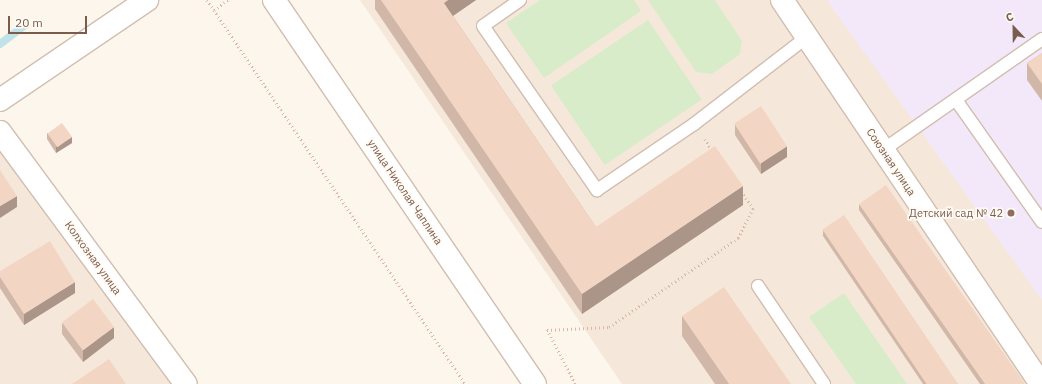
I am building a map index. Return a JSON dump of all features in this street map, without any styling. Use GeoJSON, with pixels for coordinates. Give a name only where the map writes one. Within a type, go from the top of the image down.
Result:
{"type":"FeatureCollection","features":[{"type":"Feature","properties":{"kind":"street"},"geometry":{"type":"LineString","coordinates":[[0,100],[148,0]]}},
{"type":"Feature","properties":{"kind":"street","name":"улица Николая Чаплина"},"geometry":{"type":"LineString","coordinates":[[274,0],[535,384]]}},
{"type":"Feature","properties":{"kind":"street","name":"Союзная улица"},"geometry":{"type":"LineString","coordinates":[[782,0],[1041,384]]}},
{"type":"Feature","properties":{"kind":"street","name":"Колхозная улица"},"geometry":{"type":"LineString","coordinates":[[0,132],[186,384]]}},
{"type":"Feature","properties":{"kind":"lane"},"geometry":{"type":"LineString","coordinates":[[520,0],[483,26],[597,190],[694,124],[807,37]]}},
{"type":"Feature","properties":{"kind":"lane"},"geometry":{"type":"LineString","coordinates":[[883,150],[1042,38]]}},
{"type":"Feature","properties":{"kind":"lane"},"geometry":{"type":"LineString","coordinates":[[956,100],[1042,222]]}},
{"type":"Feature","properties":{"kind":"lane"},"geometry":{"type":"LineString","coordinates":[[758,286],[824,384]]}},
{"type":"Feature","properties":{"kind":"path"},"geometry":{"type":"LineString","coordinates":[[207,0],[465,384]]}},
{"type":"Feature","properties":{"kind":"path"},"geometry":{"type":"LineString","coordinates":[[214,10],[228,0]]}},
{"type":"Feature","properties":{"kind":"path"},"geometry":{"type":"LineString","coordinates":[[694,124],[717,156]]}},
{"type":"Feature","properties":{"kind":"path"},"geometry":{"type":"LineString","coordinates":[[574,384],[547,330],[609,327],[738,238],[753,209],[740,189]]}},
{"type":"Feature","properties":{"kind":"shaded area"},"geometry":{"type":"Polygon","coordinates":[[[360,0],[1042,0],[1042,384],[622,384],[360,0]]]}},
{"type":"Feature","properties":{"kind":"shaded area","name":"Детский сад № 42"},"geometry":{"type":"Polygon","coordinates":[[[830,0],[1042,0],[1042,300],[828,2],[830,0]]]}},
{"type":"Feature","properties":{"kind":"shaded area"},"geometry":{"type":"Polygon","coordinates":[[[0,148],[172,384],[0,384],[0,148]]]}},
{"type":"Feature","properties":{"kind":"green space"},"geometry":{"type":"Polygon","coordinates":[[[540,0],[634,0],[641,11],[544,78],[506,23],[540,0]]]}},
{"type":"Feature","properties":{"kind":"green space"},"geometry":{"type":"Polygon","coordinates":[[[648,0],[715,0],[742,41],[740,54],[712,74],[696,72],[648,0]]]}},
{"type":"Feature","properties":{"kind":"green space"},"geometry":{"type":"Polygon","coordinates":[[[648,20],[702,100],[605,165],[551,85],[648,20]]]}},
{"type":"Feature","properties":{"kind":"green space"},"geometry":{"type":"Polygon","coordinates":[[[844,293],[907,384],[856,384],[809,317],[844,293]]]}},
{"type":"Feature","properties":{"kind":"building"},"geometry":{"type":"Polygon","coordinates":[[[381,0],[448,0],[444,3],[596,227],[715,146],[743,186],[582,294],[381,0]]]}},
{"type":"Feature","properties":{"kind":"building"},"geometry":{"type":"Polygon","coordinates":[[[1042,53],[1042,84],[1027,63],[1042,53]]]}},
{"type":"Feature","properties":{"kind":"building"},"geometry":{"type":"Polygon","coordinates":[[[761,106],[787,146],[760,164],[734,123],[761,106]]]}},
{"type":"Feature","properties":{"kind":"building"},"geometry":{"type":"Polygon","coordinates":[[[62,123],[72,137],[57,147],[47,134],[62,123]]]}},
{"type":"Feature","properties":{"kind":"building"},"geometry":{"type":"Polygon","coordinates":[[[0,170],[17,196],[0,206],[0,170]]]}},
{"type":"Feature","properties":{"kind":"building"},"geometry":{"type":"Polygon","coordinates":[[[886,185],[1025,383],[985,384],[859,204],[886,185]]]}},
{"type":"Feature","properties":{"kind":"building"},"geometry":{"type":"Polygon","coordinates":[[[844,215],[958,384],[927,384],[822,230],[844,215]]]}},
{"type":"Feature","properties":{"kind":"building"},"geometry":{"type":"Polygon","coordinates":[[[50,241],[75,282],[24,314],[0,277],[0,271],[50,241]]]}},
{"type":"Feature","properties":{"kind":"building"},"geometry":{"type":"Polygon","coordinates":[[[724,287],[791,384],[729,384],[682,316],[724,287]]]}},
{"type":"Feature","properties":{"kind":"building"},"geometry":{"type":"Polygon","coordinates":[[[93,299],[114,327],[83,350],[62,322],[93,299]]]}},
{"type":"Feature","properties":{"kind":"building"},"geometry":{"type":"Polygon","coordinates":[[[109,359],[126,384],[72,384],[109,359]]]}},
{"type":"Feature","properties":{"kind":"waterway"},"geometry":{"type":"LineString","coordinates":[[0,44],[25,25]]}},
{"type":"Feature","properties":{"kind":"place","name":"Детский сад № 42"},"geometry":{"type":"Point","coordinates":[1011,213]}}]}
